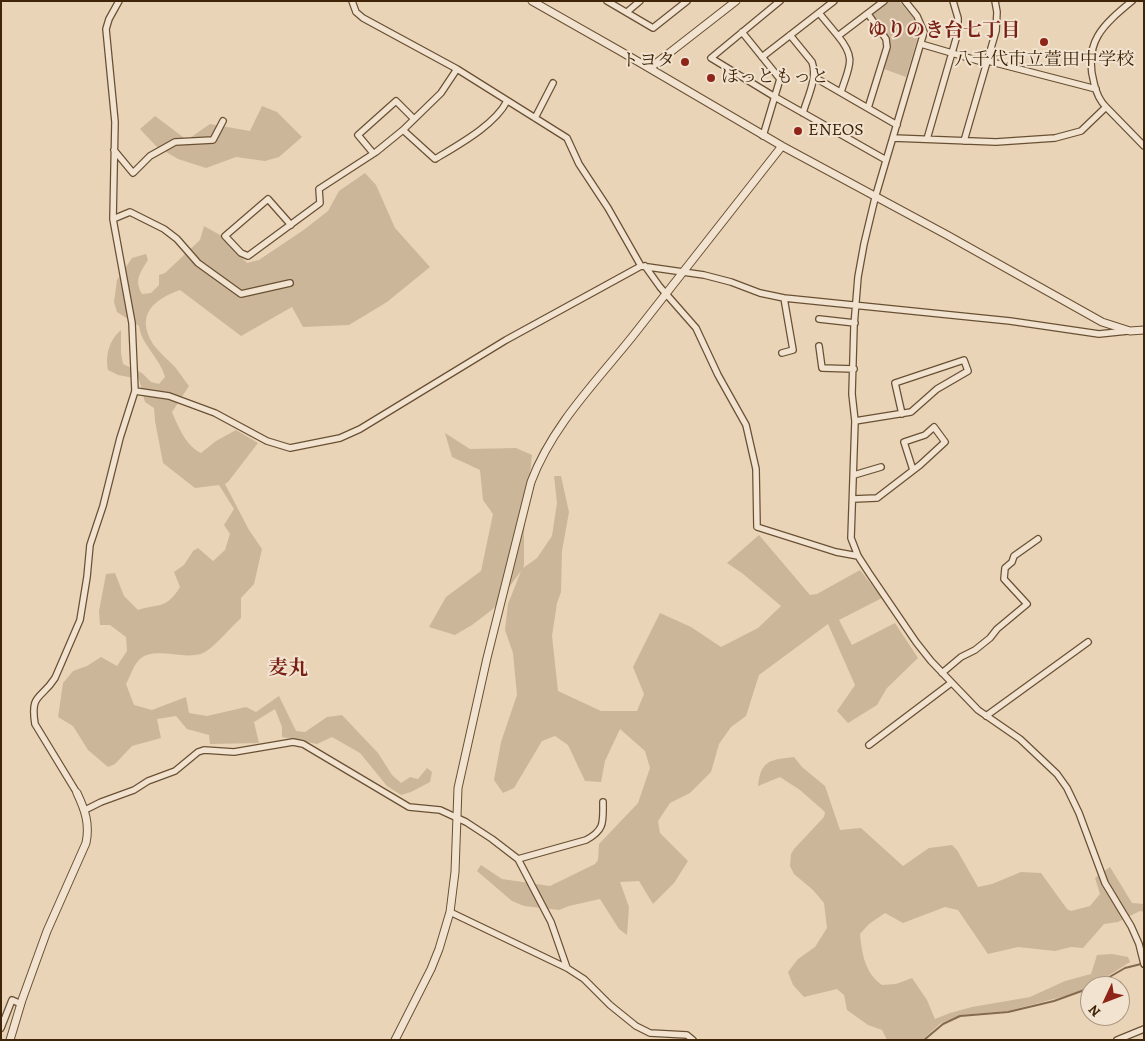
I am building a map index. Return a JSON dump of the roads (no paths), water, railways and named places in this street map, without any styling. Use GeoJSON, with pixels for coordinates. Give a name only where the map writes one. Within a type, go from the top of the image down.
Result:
{"type":"FeatureCollection","features":[{"type":"Feature","properties":{"kind":"street"},"geometry":{"type":"LineString","coordinates":[[10,1040],[47,930],[86,843],[88,832],[85,810],[77,793],[35,724],[34,702],[55,678],[80,620],[90,545],[103,506],[120,438],[135,391],[132,323],[113,218],[115,122],[106,29],[119,1]]}},
{"type":"Feature","properties":{"kind":"street"},"geometry":{"type":"LineString","coordinates":[[352,1],[356,12],[362,18],[456,69],[567,138],[579,164],[643,266],[696,328],[718,375],[746,425],[756,469],[758,528],[836,552],[858,556]]}},
{"type":"Feature","properties":{"kind":"street"},"geometry":{"type":"LineString","coordinates":[[532,1],[764,136],[875,198],[947,235],[1102,322],[1130,331]]}},
{"type":"Feature","properties":{"kind":"street"},"geometry":{"type":"LineString","coordinates":[[607,1],[653,28],[687,1]]}},
{"type":"Feature","properties":{"kind":"street"},"geometry":{"type":"LineString","coordinates":[[627,12],[640,1]]}},
{"type":"Feature","properties":{"kind":"street"},"geometry":{"type":"LineString","coordinates":[[650,68],[736,1]]}},
{"type":"Feature","properties":{"kind":"street"},"geometry":{"type":"LineString","coordinates":[[780,1],[711,58],[802,113],[886,160]]}},
{"type":"Feature","properties":{"kind":"street"},"geometry":{"type":"LineString","coordinates":[[762,57],[834,1]]}},
{"type":"Feature","properties":{"kind":"street"},"geometry":{"type":"LineString","coordinates":[[838,36],[884,1]]}},
{"type":"Feature","properties":{"kind":"street"},"geometry":{"type":"LineString","coordinates":[[905,1],[921,23],[924,32],[875,198],[858,276],[854,323],[852,394],[855,422],[851,538],[858,556],[916,642],[942,673],[978,710],[1029,746],[1057,774],[1067,788],[1079,813],[1104,883],[1131,926],[1139,944],[1143,960]]}},
{"type":"Feature","properties":{"kind":"street"},"geometry":{"type":"LineString","coordinates":[[927,139],[958,32],[958,18],[953,1]]}},
{"type":"Feature","properties":{"kind":"street"},"geometry":{"type":"LineString","coordinates":[[964,141],[996,30],[996,1]]}},
{"type":"Feature","properties":{"kind":"street"},"geometry":{"type":"LineString","coordinates":[[1132,1],[1100,32],[1095,40],[1090,57],[1096,89],[1101,102],[1144,146]]}},
{"type":"Feature","properties":{"kind":"street"},"geometry":{"type":"LineString","coordinates":[[819,13],[846,46],[851,59],[841,92]]}},
{"type":"Feature","properties":{"kind":"street"},"geometry":{"type":"LineString","coordinates":[[868,14],[886,39],[887,48],[868,108]]}},
{"type":"Feature","properties":{"kind":"street"},"geometry":{"type":"LineString","coordinates":[[742,32],[780,80],[764,136]]}},
{"type":"Feature","properties":{"kind":"street"},"geometry":{"type":"LineString","coordinates":[[790,35],[812,62],[814,77],[802,113]]}},
{"type":"Feature","properties":{"kind":"street"},"geometry":{"type":"LineString","coordinates":[[921,44],[1096,89]]}},
{"type":"Feature","properties":{"kind":"street"},"geometry":{"type":"LineString","coordinates":[[290,225],[268,198],[225,236],[241,253],[248,256],[320,204],[319,189],[373,153],[403,130],[441,93],[456,69]]}},
{"type":"Feature","properties":{"kind":"street"},"geometry":{"type":"LineString","coordinates":[[814,77],[897,125]]}},
{"type":"Feature","properties":{"kind":"street"},"geometry":{"type":"LineString","coordinates":[[535,118],[553,83]]}},
{"type":"Feature","properties":{"kind":"street"},"geometry":{"type":"LineString","coordinates":[[373,153],[358,135],[396,101],[414,119]]}},
{"type":"Feature","properties":{"kind":"street"},"geometry":{"type":"LineString","coordinates":[[403,130],[435,159],[483,127],[503,109],[507,101]]}},
{"type":"Feature","properties":{"kind":"street"},"geometry":{"type":"LineString","coordinates":[[893,138],[996,142],[1038,140],[1081,131],[1106,107]]}},
{"type":"Feature","properties":{"kind":"street"},"geometry":{"type":"LineString","coordinates":[[114,150],[133,173],[150,156],[175,142],[213,140],[223,121]]}},
{"type":"Feature","properties":{"kind":"street"},"geometry":{"type":"LineString","coordinates":[[395,1040],[431,969],[450,912],[455,872],[458,788],[486,658],[537,465],[559,427],[684,272],[782,146]]}},
{"type":"Feature","properties":{"kind":"street"},"geometry":{"type":"LineString","coordinates":[[113,218],[130,212],[164,229],[177,239],[198,263],[241,294],[290,283]]}},
{"type":"Feature","properties":{"kind":"street"},"geometry":{"type":"LineString","coordinates":[[135,391],[169,396],[206,410],[249,430],[267,441],[281,446],[290,448],[340,438],[377,420],[506,340],[643,266],[704,275],[731,282],[760,293],[784,298],[1010,320],[1099,334],[1144,330]]}},
{"type":"Feature","properties":{"kind":"street"},"geometry":{"type":"LineString","coordinates":[[782,353],[793,350],[784,298]]}},
{"type":"Feature","properties":{"kind":"street"},"geometry":{"type":"LineString","coordinates":[[819,319],[854,323]]}},
{"type":"Feature","properties":{"kind":"street"},"geometry":{"type":"LineString","coordinates":[[819,346],[822,368],[854,369]]}},
{"type":"Feature","properties":{"kind":"street"},"geometry":{"type":"LineString","coordinates":[[855,422],[902,414],[911,412],[937,389],[968,371],[964,360],[895,383],[902,414]]}},
{"type":"Feature","properties":{"kind":"street"},"geometry":{"type":"LineString","coordinates":[[853,498],[877,498],[913,470],[945,442],[934,427],[925,435],[904,442],[913,470]]}},
{"type":"Feature","properties":{"kind":"street"},"geometry":{"type":"LineString","coordinates":[[854,475],[880,467]]}},
{"type":"Feature","properties":{"kind":"street"},"geometry":{"type":"LineString","coordinates":[[942,673],[961,657],[975,650],[990,638],[997,629],[1027,604],[1004,579],[1005,568],[1012,562],[1014,556],[1038,539]]}},
{"type":"Feature","properties":{"kind":"street"},"geometry":{"type":"LineString","coordinates":[[986,716],[1088,642]]}},
{"type":"Feature","properties":{"kind":"street"},"geometry":{"type":"LineString","coordinates":[[869,745],[951,683]]}},
{"type":"Feature","properties":{"kind":"street"},"geometry":{"type":"LineString","coordinates":[[85,810],[175,771],[198,752],[204,750],[234,752],[293,742],[303,744],[409,807],[440,810],[466,822],[518,859],[551,922],[566,968]]}},
{"type":"Feature","properties":{"kind":"street"},"geometry":{"type":"LineString","coordinates":[[518,859],[586,840],[596,835],[601,829],[603,821],[603,802]]}},
{"type":"Feature","properties":{"kind":"street"},"geometry":{"type":"LineString","coordinates":[[450,912],[566,968],[584,979],[610,1005],[636,1026],[650,1032],[687,1035],[693,1040]]}},
{"type":"Feature","properties":{"kind":"street"},"geometry":{"type":"LineString","coordinates":[[1,1028],[12,1000],[21,1004]]}},
{"type":"Feature","properties":{"kind":"street"},"geometry":{"type":"LineString","coordinates":[[1117,1040],[1144,1029]]}},
{"type":"Feature","properties":{"kind":"waterway"},"geometry":{"type":"LineString","coordinates":[[1111,976],[1125,968],[1141,964]]}},
{"type":"Feature","properties":{"kind":"waterway"},"geometry":{"type":"LineString","coordinates":[[924,1040],[943,1024],[960,1016],[1008,1012],[1054,1001],[1080,992]]}},
{"type":"Feature","properties":{"kind":"place","name":"八千代市立萱田中学校"},"geometry":{"type":"Point","coordinates":[1044,42]}},
{"type":"Feature","properties":{"kind":"place","name":"トヨタ"},"geometry":{"type":"Point","coordinates":[685,62]}},
{"type":"Feature","properties":{"kind":"place","name":"ほっともっと"},"geometry":{"type":"Point","coordinates":[711,78]}},
{"type":"Feature","properties":{"kind":"place","name":"ENEOS"},"geometry":{"type":"Point","coordinates":[798,131]}},
{"type":"Feature","properties":{"kind":"district","name":"ゆりのき台七丁目"},"geometry":{"type":"Point","coordinates":[944,31]}},
{"type":"Feature","properties":{"kind":"district","name":"麦丸"},"geometry":{"type":"Point","coordinates":[288,669]}}]}
